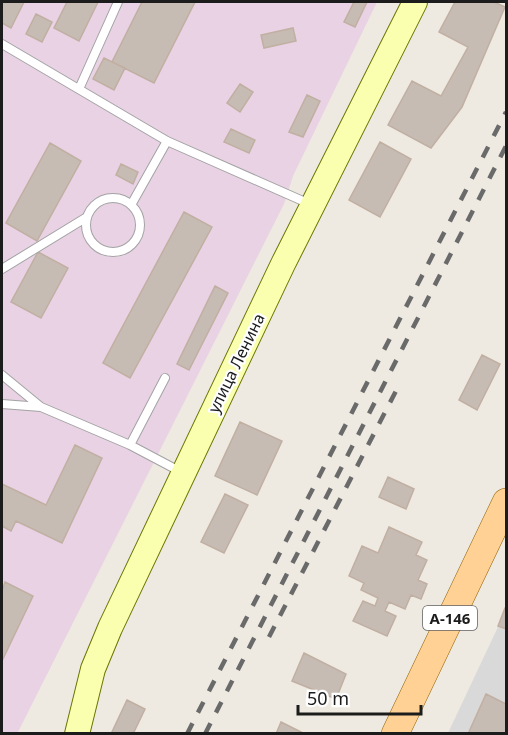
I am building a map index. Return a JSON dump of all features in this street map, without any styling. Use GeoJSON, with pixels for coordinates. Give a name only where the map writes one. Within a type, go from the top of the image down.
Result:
{"type":"FeatureCollection","features":[{"type":"Feature","properties":{"kind":"main road","name":"А-146"},"geometry":{"type":"LineString","coordinates":[[395,734],[507,502]]}},
{"type":"Feature","properties":{"kind":"street","name":"улица Ленина"},"geometry":{"type":"LineString","coordinates":[[77,734],[93,669],[110,628],[312,205],[415,2]]}},
{"type":"Feature","properties":{"kind":"lane"},"geometry":{"type":"LineString","coordinates":[[79,89],[118,2]]}},
{"type":"Feature","properties":{"kind":"lane"},"geometry":{"type":"LineString","coordinates":[[2,44],[167,141],[312,205]]}},
{"type":"Feature","properties":{"kind":"lane"},"geometry":{"type":"LineString","coordinates":[[131,205],[167,141]]}},
{"type":"Feature","properties":{"kind":"lane"},"geometry":{"type":"LineString","coordinates":[[106,199],[123,200],[131,205],[136,212],[140,229],[132,244],[116,251],[108,251],[93,242],[86,226],[91,209],[106,199]]}},
{"type":"Feature","properties":{"kind":"lane"},"geometry":{"type":"LineString","coordinates":[[2,269],[87,217]]}},
{"type":"Feature","properties":{"kind":"lane"},"geometry":{"type":"LineString","coordinates":[[2,375],[41,407],[130,446],[183,474]]}},
{"type":"Feature","properties":{"kind":"lane"},"geometry":{"type":"LineString","coordinates":[[130,446],[165,378]]}},
{"type":"Feature","properties":{"kind":"lane"},"geometry":{"type":"LineString","coordinates":[[2,404],[41,407]]}},
{"type":"Feature","properties":{"kind":"shaded area"},"geometry":{"type":"Polygon","coordinates":[[[2,2],[377,2],[293,176],[284,204],[17,734],[2,733],[2,2]]]}},
{"type":"Feature","properties":{"kind":"shaded area"},"geometry":{"type":"Polygon","coordinates":[[[506,610],[506,733],[448,733],[506,610]]]}},
{"type":"Feature","properties":{"kind":"building"},"geometry":{"type":"Polygon","coordinates":[[[2,2],[24,2],[11,28],[2,23],[2,2]]]}},
{"type":"Feature","properties":{"kind":"building"},"geometry":{"type":"Polygon","coordinates":[[[67,2],[98,2],[79,41],[54,28],[67,2]]]}},
{"type":"Feature","properties":{"kind":"building"},"geometry":{"type":"Polygon","coordinates":[[[142,2],[195,2],[154,83],[112,62],[142,2]]]}},
{"type":"Feature","properties":{"kind":"building"},"geometry":{"type":"Polygon","coordinates":[[[354,2],[367,2],[355,27],[344,22],[354,2]]]}},
{"type":"Feature","properties":{"kind":"building"},"geometry":{"type":"Polygon","coordinates":[[[455,2],[494,2],[505,7],[462,107],[431,148],[388,125],[412,81],[441,96],[468,47],[439,32],[455,2]]]}},
{"type":"Feature","properties":{"kind":"building"},"geometry":{"type":"Polygon","coordinates":[[[36,14],[52,22],[42,42],[26,34],[36,14]]]}},
{"type":"Feature","properties":{"kind":"building"},"geometry":{"type":"Polygon","coordinates":[[[293,28],[296,41],[264,48],[261,35],[293,28]]]}},
{"type":"Feature","properties":{"kind":"building"},"geometry":{"type":"Polygon","coordinates":[[[104,58],[125,68],[114,90],[93,79],[104,58]]]}},
{"type":"Feature","properties":{"kind":"building"},"geometry":{"type":"Polygon","coordinates":[[[240,84],[253,92],[240,112],[227,103],[240,84]]]}},
{"type":"Feature","properties":{"kind":"building"},"geometry":{"type":"Polygon","coordinates":[[[307,95],[320,101],[303,137],[289,132],[307,95]]]}},
{"type":"Feature","properties":{"kind":"building"},"geometry":{"type":"Polygon","coordinates":[[[231,129],[255,140],[249,153],[224,142],[231,129]]]}},
{"type":"Feature","properties":{"kind":"building"},"geometry":{"type":"Polygon","coordinates":[[[380,142],[411,159],[380,217],[349,200],[380,142]]]}},
{"type":"Feature","properties":{"kind":"building"},"geometry":{"type":"Polygon","coordinates":[[[50,143],[81,161],[37,241],[6,223],[50,143]]]}},
{"type":"Feature","properties":{"kind":"building"},"geometry":{"type":"Polygon","coordinates":[[[121,164],[138,172],[133,184],[116,175],[121,164]]]}},
{"type":"Feature","properties":{"kind":"building"},"geometry":{"type":"Polygon","coordinates":[[[184,212],[212,227],[130,378],[103,363],[184,212]]]}},
{"type":"Feature","properties":{"kind":"building"},"geometry":{"type":"Polygon","coordinates":[[[38,252],[68,268],[41,318],[11,302],[38,252]]]}},
{"type":"Feature","properties":{"kind":"building"},"geometry":{"type":"Polygon","coordinates":[[[215,286],[228,293],[189,370],[177,364],[215,286]]]}},
{"type":"Feature","properties":{"kind":"building"},"geometry":{"type":"Polygon","coordinates":[[[482,355],[500,364],[477,410],[459,400],[482,355]]]}},
{"type":"Feature","properties":{"kind":"building"},"geometry":{"type":"Polygon","coordinates":[[[240,422],[282,441],[257,495],[215,476],[240,422]]]}},
{"type":"Feature","properties":{"kind":"building"},"geometry":{"type":"Polygon","coordinates":[[[75,445],[102,458],[62,543],[16,521],[11,531],[2,526],[2,484],[46,505],[75,445]]]}},
{"type":"Feature","properties":{"kind":"building"},"geometry":{"type":"Polygon","coordinates":[[[388,477],[414,489],[406,509],[379,497],[388,477]]]}},
{"type":"Feature","properties":{"kind":"building"},"geometry":{"type":"Polygon","coordinates":[[[225,494],[248,505],[224,553],[201,542],[225,494]]]}},
{"type":"Feature","properties":{"kind":"building"},"geometry":{"type":"Polygon","coordinates":[[[389,527],[422,542],[416,555],[427,560],[418,580],[427,584],[421,599],[411,595],[405,609],[389,602],[385,611],[396,616],[387,636],[353,621],[363,601],[375,606],[378,598],[361,590],[364,583],[349,576],[362,546],[378,553],[389,527]]]}},
{"type":"Feature","properties":{"kind":"building"},"geometry":{"type":"Polygon","coordinates":[[[5,582],[33,596],[2,661],[2,591],[5,582]]]}},
{"type":"Feature","properties":{"kind":"building"},"geometry":{"type":"Polygon","coordinates":[[[506,608],[506,629],[498,626],[506,608]]]}},
{"type":"Feature","properties":{"kind":"building"},"geometry":{"type":"Polygon","coordinates":[[[304,653],[346,674],[336,699],[292,681],[304,653]]]}},
{"type":"Feature","properties":{"kind":"building"},"geometry":{"type":"Polygon","coordinates":[[[486,694],[506,704],[506,734],[468,734],[486,694]]]}},
{"type":"Feature","properties":{"kind":"building"},"geometry":{"type":"Polygon","coordinates":[[[127,700],[145,709],[133,734],[111,734],[127,700]]]}},
{"type":"Feature","properties":{"kind":"building"},"geometry":{"type":"Polygon","coordinates":[[[281,722],[305,734],[276,734],[281,722]]]}},
{"type":"Feature","properties":{"kind":"railway"},"geometry":{"type":"LineString","coordinates":[[187,734],[506,112]]}},
{"type":"Feature","properties":{"kind":"railway"},"geometry":{"type":"LineString","coordinates":[[205,734],[506,146]]}},
{"type":"Feature","properties":{"kind":"railway"},"geometry":{"type":"LineString","coordinates":[[269,637],[397,389]]}}]}
